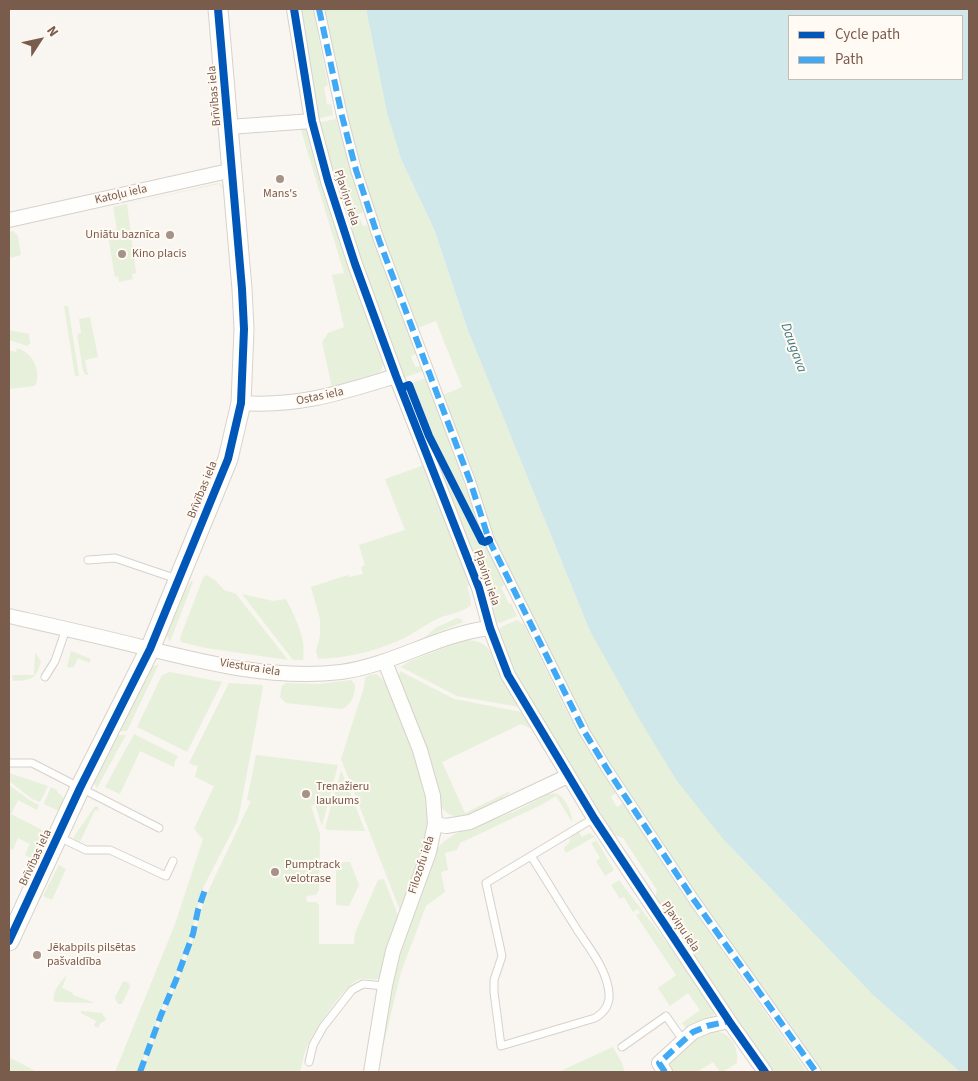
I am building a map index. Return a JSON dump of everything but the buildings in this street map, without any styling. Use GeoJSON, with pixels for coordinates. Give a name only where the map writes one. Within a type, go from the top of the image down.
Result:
{"type":"FeatureCollection","features":[{"type":"Feature","properties":{"kind":"main road","name":"Brīvības iela"},"geometry":{"type":"LineString","coordinates":[[9,941],[80,788],[150,649],[228,459],[241,404],[244,329],[242,289],[218,9]]}},
{"type":"Feature","properties":{"kind":"street","name":"Pļaviņu iela"},"geometry":{"type":"LineString","coordinates":[[294,9],[312,121],[331,190],[355,264],[478,588],[490,628],[508,675],[594,818],[765,1072]]}},
{"type":"Feature","properties":{"kind":"street","name":"Pļaviņu iela"},"geometry":{"type":"LineString","coordinates":[[319,9],[342,116],[359,179],[379,240],[470,481],[489,540],[564,693],[593,746],[694,900],[816,1072]]}},
{"type":"Feature","properties":{"kind":"street"},"geometry":{"type":"LineString","coordinates":[[229,128],[312,121]]}},
{"type":"Feature","properties":{"kind":"street","name":"Katoļu iela"},"geometry":{"type":"LineString","coordinates":[[9,220],[233,170]]}},
{"type":"Feature","properties":{"kind":"street","name":"Ostas iela"},"geometry":{"type":"LineString","coordinates":[[241,404],[275,405],[302,402],[334,395],[396,376]]}},
{"type":"Feature","properties":{"kind":"street","name":"Viestura iela"},"geometry":{"type":"LineString","coordinates":[[9,616],[259,672],[294,674],[356,670],[385,662],[458,634],[490,628]]}},
{"type":"Feature","properties":{"kind":"street","name":"Filozofu iela"},"geometry":{"type":"LineString","coordinates":[[371,1072],[385,986],[393,951],[429,852],[435,824],[433,796],[420,750],[385,662]]}},
{"type":"Feature","properties":{"kind":"street"},"geometry":{"type":"LineString","coordinates":[[435,824],[446,826],[470,822],[568,776]]}},
{"type":"Feature","properties":{"kind":"street"},"geometry":{"type":"LineString","coordinates":[[665,1072],[659,1063],[683,1040],[698,1029],[729,1021]]}},
{"type":"Feature","properties":{"kind":"lane"},"geometry":{"type":"LineString","coordinates":[[88,560],[115,558],[178,580]]}},
{"type":"Feature","properties":{"kind":"lane"},"geometry":{"type":"LineString","coordinates":[[45,677],[55,660],[66,629]]}},
{"type":"Feature","properties":{"kind":"lane"},"geometry":{"type":"LineString","coordinates":[[9,763],[32,763],[159,828]]}},
{"type":"Feature","properties":{"kind":"lane"},"geometry":{"type":"LineString","coordinates":[[531,856],[602,971],[609,993],[609,1001],[602,1014],[595,1018],[502,1046],[494,992],[494,980],[502,956],[486,883],[594,818]]}},
{"type":"Feature","properties":{"kind":"lane"},"geometry":{"type":"LineString","coordinates":[[58,837],[86,850],[110,850],[166,876],[173,860]]}},
{"type":"Feature","properties":{"kind":"lane"},"geometry":{"type":"LineString","coordinates":[[309,1062],[313,1045],[323,1027],[352,990],[363,984],[385,986]]}},
{"type":"Feature","properties":{"kind":"lane"},"geometry":{"type":"LineString","coordinates":[[622,1047],[666,1016],[683,1040]]}},
{"type":"Feature","properties":{"kind":"green space"},"geometry":{"type":"Polygon","coordinates":[[[296,9],[313,9],[328,85],[324,87],[327,105],[331,104],[333,115],[317,119],[296,9]]]}},
{"type":"Feature","properties":{"kind":"green space"},"geometry":{"type":"Polygon","coordinates":[[[325,9],[366,9],[387,113],[401,159],[434,229],[467,328],[589,629],[724,840],[872,994],[960,1072],[821,1072],[696,893],[593,737],[572,699],[489,526],[475,477],[443,395],[462,387],[436,321],[418,328],[385,241],[367,188],[355,144],[325,9]]]}},
{"type":"Feature","properties":{"kind":"green space"},"geometry":{"type":"Polygon","coordinates":[[[336,119],[364,212],[358,214],[363,226],[368,225],[417,354],[411,356],[415,367],[421,366],[423,371],[403,378],[358,260],[317,123],[336,119]]]}},
{"type":"Feature","properties":{"kind":"green space"},"geometry":{"type":"Polygon","coordinates":[[[300,127],[306,129],[310,136],[384,362],[381,371],[377,373],[332,387],[322,342],[328,333],[344,327],[332,275],[344,273],[300,127]]]}},
{"type":"Feature","properties":{"kind":"green space","name":"Kino placis"},"geometry":{"type":"Polygon","coordinates":[[[219,183],[224,187],[227,219],[223,189],[219,184],[127,204],[136,273],[132,274],[133,279],[119,282],[118,276],[115,277],[108,236],[113,235],[112,230],[117,229],[113,207],[219,183]]]}},
{"type":"Feature","properties":{"kind":"green space"},"geometry":{"type":"Polygon","coordinates":[[[13,231],[18,236],[21,255],[10,258],[9,232],[13,231]]]}},
{"type":"Feature","properties":{"kind":"green space"},"geometry":{"type":"Polygon","coordinates":[[[64,306],[68,306],[79,376],[75,376],[64,306]]]}},
{"type":"Feature","properties":{"kind":"green space"},"geometry":{"type":"Polygon","coordinates":[[[90,317],[98,357],[85,360],[88,375],[86,375],[83,371],[77,334],[81,333],[79,319],[90,317]]]}},
{"type":"Feature","properties":{"kind":"green space"},"geometry":{"type":"Polygon","coordinates":[[[9,330],[29,334],[30,344],[27,346],[9,340],[9,330]]]}},
{"type":"Feature","properties":{"kind":"green space"},"geometry":{"type":"Polygon","coordinates":[[[17,348],[28,354],[35,363],[37,380],[35,386],[9,389],[9,350],[16,352],[17,348]]]}},
{"type":"Feature","properties":{"kind":"green space"},"geometry":{"type":"Polygon","coordinates":[[[426,378],[482,537],[430,435],[411,385],[426,378]]]}},
{"type":"Feature","properties":{"kind":"green space"},"geometry":{"type":"Polygon","coordinates":[[[410,388],[428,437],[483,546],[487,547],[506,584],[501,587],[517,616],[500,623],[495,621],[407,389],[410,388]]]}},
{"type":"Feature","properties":{"kind":"green space"},"geometry":{"type":"Polygon","coordinates":[[[427,464],[473,584],[467,586],[471,605],[460,612],[439,618],[398,641],[376,649],[353,655],[318,659],[316,651],[320,636],[320,619],[311,587],[348,575],[349,577],[363,574],[361,567],[365,565],[359,545],[405,530],[385,479],[427,464]]]}},
{"type":"Feature","properties":{"kind":"green space"},"geometry":{"type":"Polygon","coordinates":[[[206,575],[215,580],[224,590],[236,594],[288,660],[206,648],[181,642],[180,638],[203,578],[206,575]]]}},
{"type":"Feature","properties":{"kind":"green space"},"geometry":{"type":"Polygon","coordinates":[[[191,581],[193,582],[170,642],[166,635],[171,614],[191,581]]]}},
{"type":"Feature","properties":{"kind":"green space"},"geometry":{"type":"Polygon","coordinates":[[[242,594],[273,601],[286,599],[302,637],[303,660],[293,660],[242,594]]]}},
{"type":"Feature","properties":{"kind":"green space"},"geometry":{"type":"Polygon","coordinates":[[[457,618],[463,622],[424,638],[435,628],[457,618]]]}},
{"type":"Feature","properties":{"kind":"green space"},"geometry":{"type":"Polygon","coordinates":[[[517,620],[524,625],[565,708],[587,748],[616,793],[611,797],[617,807],[623,803],[679,889],[807,1072],[771,1072],[655,899],[657,890],[623,838],[613,835],[580,779],[524,693],[510,667],[498,632],[501,627],[517,620]]]}},
{"type":"Feature","properties":{"kind":"green space"},"geometry":{"type":"Polygon","coordinates":[[[464,640],[481,643],[491,652],[506,686],[519,707],[457,696],[401,667],[408,662],[464,640]]]}},
{"type":"Feature","properties":{"kind":"green space"},"geometry":{"type":"Polygon","coordinates":[[[71,651],[91,659],[89,663],[78,658],[73,668],[67,667],[71,651]]]}},
{"type":"Feature","properties":{"kind":"green space"},"geometry":{"type":"Polygon","coordinates":[[[35,653],[41,661],[35,675],[32,678],[13,681],[12,675],[34,675],[35,653]]]}},
{"type":"Feature","properties":{"kind":"green space"},"geometry":{"type":"Polygon","coordinates":[[[159,664],[127,731],[117,731],[151,667],[159,664]]]}},
{"type":"Feature","properties":{"kind":"green space"},"geometry":{"type":"Polygon","coordinates":[[[400,671],[454,699],[522,712],[532,729],[521,724],[442,762],[465,813],[510,791],[509,793],[472,815],[456,816],[445,811],[439,802],[426,752],[398,681],[400,671]]]}},
{"type":"Feature","properties":{"kind":"green space"},"geometry":{"type":"Polygon","coordinates":[[[170,672],[222,682],[187,752],[137,727],[162,675],[170,672]]]}},
{"type":"Feature","properties":{"kind":"green space"},"geometry":{"type":"Polygon","coordinates":[[[376,674],[384,682],[393,697],[409,738],[422,782],[429,820],[427,840],[401,913],[341,759],[364,687],[365,678],[376,674]]]}},
{"type":"Feature","properties":{"kind":"green space"},"geometry":{"type":"Polygon","coordinates":[[[351,680],[355,685],[354,696],[351,702],[342,709],[286,703],[280,697],[282,686],[286,683],[319,684],[351,680]]]}},
{"type":"Feature","properties":{"kind":"green space"},"geometry":{"type":"Polygon","coordinates":[[[229,683],[262,685],[263,687],[237,822],[204,886],[192,933],[159,1015],[139,1072],[115,1072],[175,924],[203,839],[194,829],[214,786],[195,777],[198,765],[189,763],[229,683]]]}},
{"type":"Feature","properties":{"kind":"green space"},"geometry":{"type":"Polygon","coordinates":[[[134,734],[178,756],[174,767],[140,751],[120,794],[105,787],[134,734]]]}},
{"type":"Feature","properties":{"kind":"green space"},"geometry":{"type":"Polygon","coordinates":[[[115,735],[126,735],[97,788],[93,782],[115,735]]]}},
{"type":"Feature","properties":{"kind":"green space"},"geometry":{"type":"Polygon","coordinates":[[[256,755],[338,765],[322,826],[315,804],[311,806],[320,834],[319,890],[316,895],[306,896],[307,902],[316,902],[319,905],[319,944],[354,944],[355,933],[378,880],[384,879],[399,918],[382,976],[378,979],[356,981],[343,992],[311,1039],[306,1049],[300,1072],[142,1072],[196,931],[204,900],[251,801],[247,800],[256,755]]]}},
{"type":"Feature","properties":{"kind":"green space"},"geometry":{"type":"Polygon","coordinates":[[[341,771],[365,831],[328,830],[325,828],[341,771]]]}},
{"type":"Feature","properties":{"kind":"green space"},"geometry":{"type":"Polygon","coordinates":[[[9,773],[48,786],[40,802],[32,799],[9,781],[9,773]]]}},
{"type":"Feature","properties":{"kind":"green space"},"geometry":{"type":"Polygon","coordinates":[[[9,785],[39,805],[37,810],[18,800],[11,814],[48,833],[35,860],[25,855],[30,844],[18,838],[13,850],[9,848],[9,785]]]}},
{"type":"Feature","properties":{"kind":"green space"},"geometry":{"type":"Polygon","coordinates":[[[51,787],[57,790],[63,797],[59,811],[44,804],[51,787]]]}},
{"type":"Feature","properties":{"kind":"green space"},"geometry":{"type":"Polygon","coordinates":[[[548,794],[557,794],[566,802],[570,810],[572,822],[556,796],[460,843],[457,850],[445,853],[448,870],[441,872],[445,892],[426,906],[401,972],[377,1072],[396,960],[434,853],[449,838],[459,832],[513,812],[548,794]]]}},
{"type":"Feature","properties":{"kind":"green space"},"geometry":{"type":"Polygon","coordinates":[[[95,806],[98,807],[99,811],[95,810],[80,842],[73,838],[95,806]]]}},
{"type":"Feature","properties":{"kind":"green space"},"geometry":{"type":"Polygon","coordinates":[[[577,829],[582,837],[589,833],[594,836],[614,870],[605,876],[596,861],[600,858],[591,843],[596,841],[594,837],[566,853],[564,848],[569,843],[572,833],[577,829]]]}},
{"type":"Feature","properties":{"kind":"green space"},"geometry":{"type":"Polygon","coordinates":[[[336,862],[350,862],[359,885],[349,906],[336,905],[336,862]]]}},
{"type":"Feature","properties":{"kind":"green space"},"geometry":{"type":"Polygon","coordinates":[[[59,865],[66,869],[52,900],[43,896],[59,865]]]}},
{"type":"Feature","properties":{"kind":"green space"},"geometry":{"type":"Polygon","coordinates":[[[619,880],[667,943],[712,1007],[714,1011],[713,1018],[686,1028],[682,1023],[700,1010],[688,993],[670,1006],[658,988],[676,975],[636,915],[640,913],[638,909],[633,912],[624,897],[620,899],[611,885],[619,880]]]}},
{"type":"Feature","properties":{"kind":"green space"},"geometry":{"type":"Polygon","coordinates":[[[67,975],[62,988],[73,993],[73,995],[95,1003],[54,1001],[56,990],[67,975]]]}},
{"type":"Feature","properties":{"kind":"green space"},"geometry":{"type":"Polygon","coordinates":[[[125,981],[129,983],[130,987],[122,1004],[118,1004],[115,998],[122,983],[125,981]]]}},
{"type":"Feature","properties":{"kind":"green space"},"geometry":{"type":"Polygon","coordinates":[[[81,1011],[102,1013],[106,1019],[104,1022],[101,1022],[98,1028],[94,1026],[96,1021],[81,1013],[81,1011]]]}},
{"type":"Feature","properties":{"kind":"green space"},"geometry":{"type":"Polygon","coordinates":[[[712,1031],[724,1034],[732,1041],[735,1045],[737,1063],[723,1072],[720,1072],[713,1062],[697,1072],[671,1072],[671,1059],[700,1034],[712,1031]]]}},
{"type":"Feature","properties":{"kind":"green space"},"geometry":{"type":"Polygon","coordinates":[[[613,1047],[625,1072],[558,1072],[613,1047]]]}},
{"type":"Feature","properties":{"kind":"green space"},"geometry":{"type":"Polygon","coordinates":[[[9,1057],[37,1072],[9,1072],[9,1057]]]}},
{"type":"Feature","properties":{"kind":"water","name":"Daugava"},"geometry":{"type":"Polygon","coordinates":[[[366,9],[969,9],[969,1072],[960,1072],[872,994],[724,840],[677,781],[641,722],[589,629],[467,328],[434,229],[401,159],[387,113],[366,9]]]}},
{"type":"Feature","properties":{"kind":"marked path"},"geometry":{"type":"LineString","coordinates":[[319,9],[342,116],[356,170],[379,240],[470,481],[489,540],[584,731],[607,769],[694,900],[816,1072]]}},
{"type":"Feature","properties":{"kind":"marked path"},"geometry":{"type":"LineString","coordinates":[[140,1072],[193,934],[198,910],[206,887]]}},
{"type":"Feature","properties":{"kind":"marked path"},"geometry":{"type":"LineString","coordinates":[[665,1072],[659,1063],[693,1032],[707,1026],[729,1021]]}},
{"type":"Feature","properties":{"kind":"cycle path"},"geometry":{"type":"LineString","coordinates":[[9,941],[80,788],[150,649],[228,459],[241,403],[244,329],[242,289],[218,9]]}},
{"type":"Feature","properties":{"kind":"cycle path"},"geometry":{"type":"LineString","coordinates":[[294,9],[312,121],[328,181],[355,264],[396,376],[479,588],[490,628],[508,675],[594,818],[765,1072]]}},
{"type":"Feature","properties":{"kind":"cycle path"},"geometry":{"type":"LineString","coordinates":[[401,388],[409,385],[429,436],[482,541],[489,540]]}},
{"type":"Feature","properties":{"kind":"place","name":"Mans's"},"geometry":{"type":"Point","coordinates":[280,179]}},
{"type":"Feature","properties":{"kind":"place","name":"Uniātu baznīca"},"geometry":{"type":"Point","coordinates":[170,235]}},
{"type":"Feature","properties":{"kind":"place","name":"Kino placis"},"geometry":{"type":"Point","coordinates":[122,254]}},
{"type":"Feature","properties":{"kind":"place","name":"Trenažieru laukums"},"geometry":{"type":"Point","coordinates":[306,794]}},
{"type":"Feature","properties":{"kind":"place","name":"Pumptrack velotrase"},"geometry":{"type":"Point","coordinates":[275,872]}},
{"type":"Feature","properties":{"kind":"place","name":"Jēkabpils pilsētas pašvaldība"},"geometry":{"type":"Point","coordinates":[37,955]}}]}
